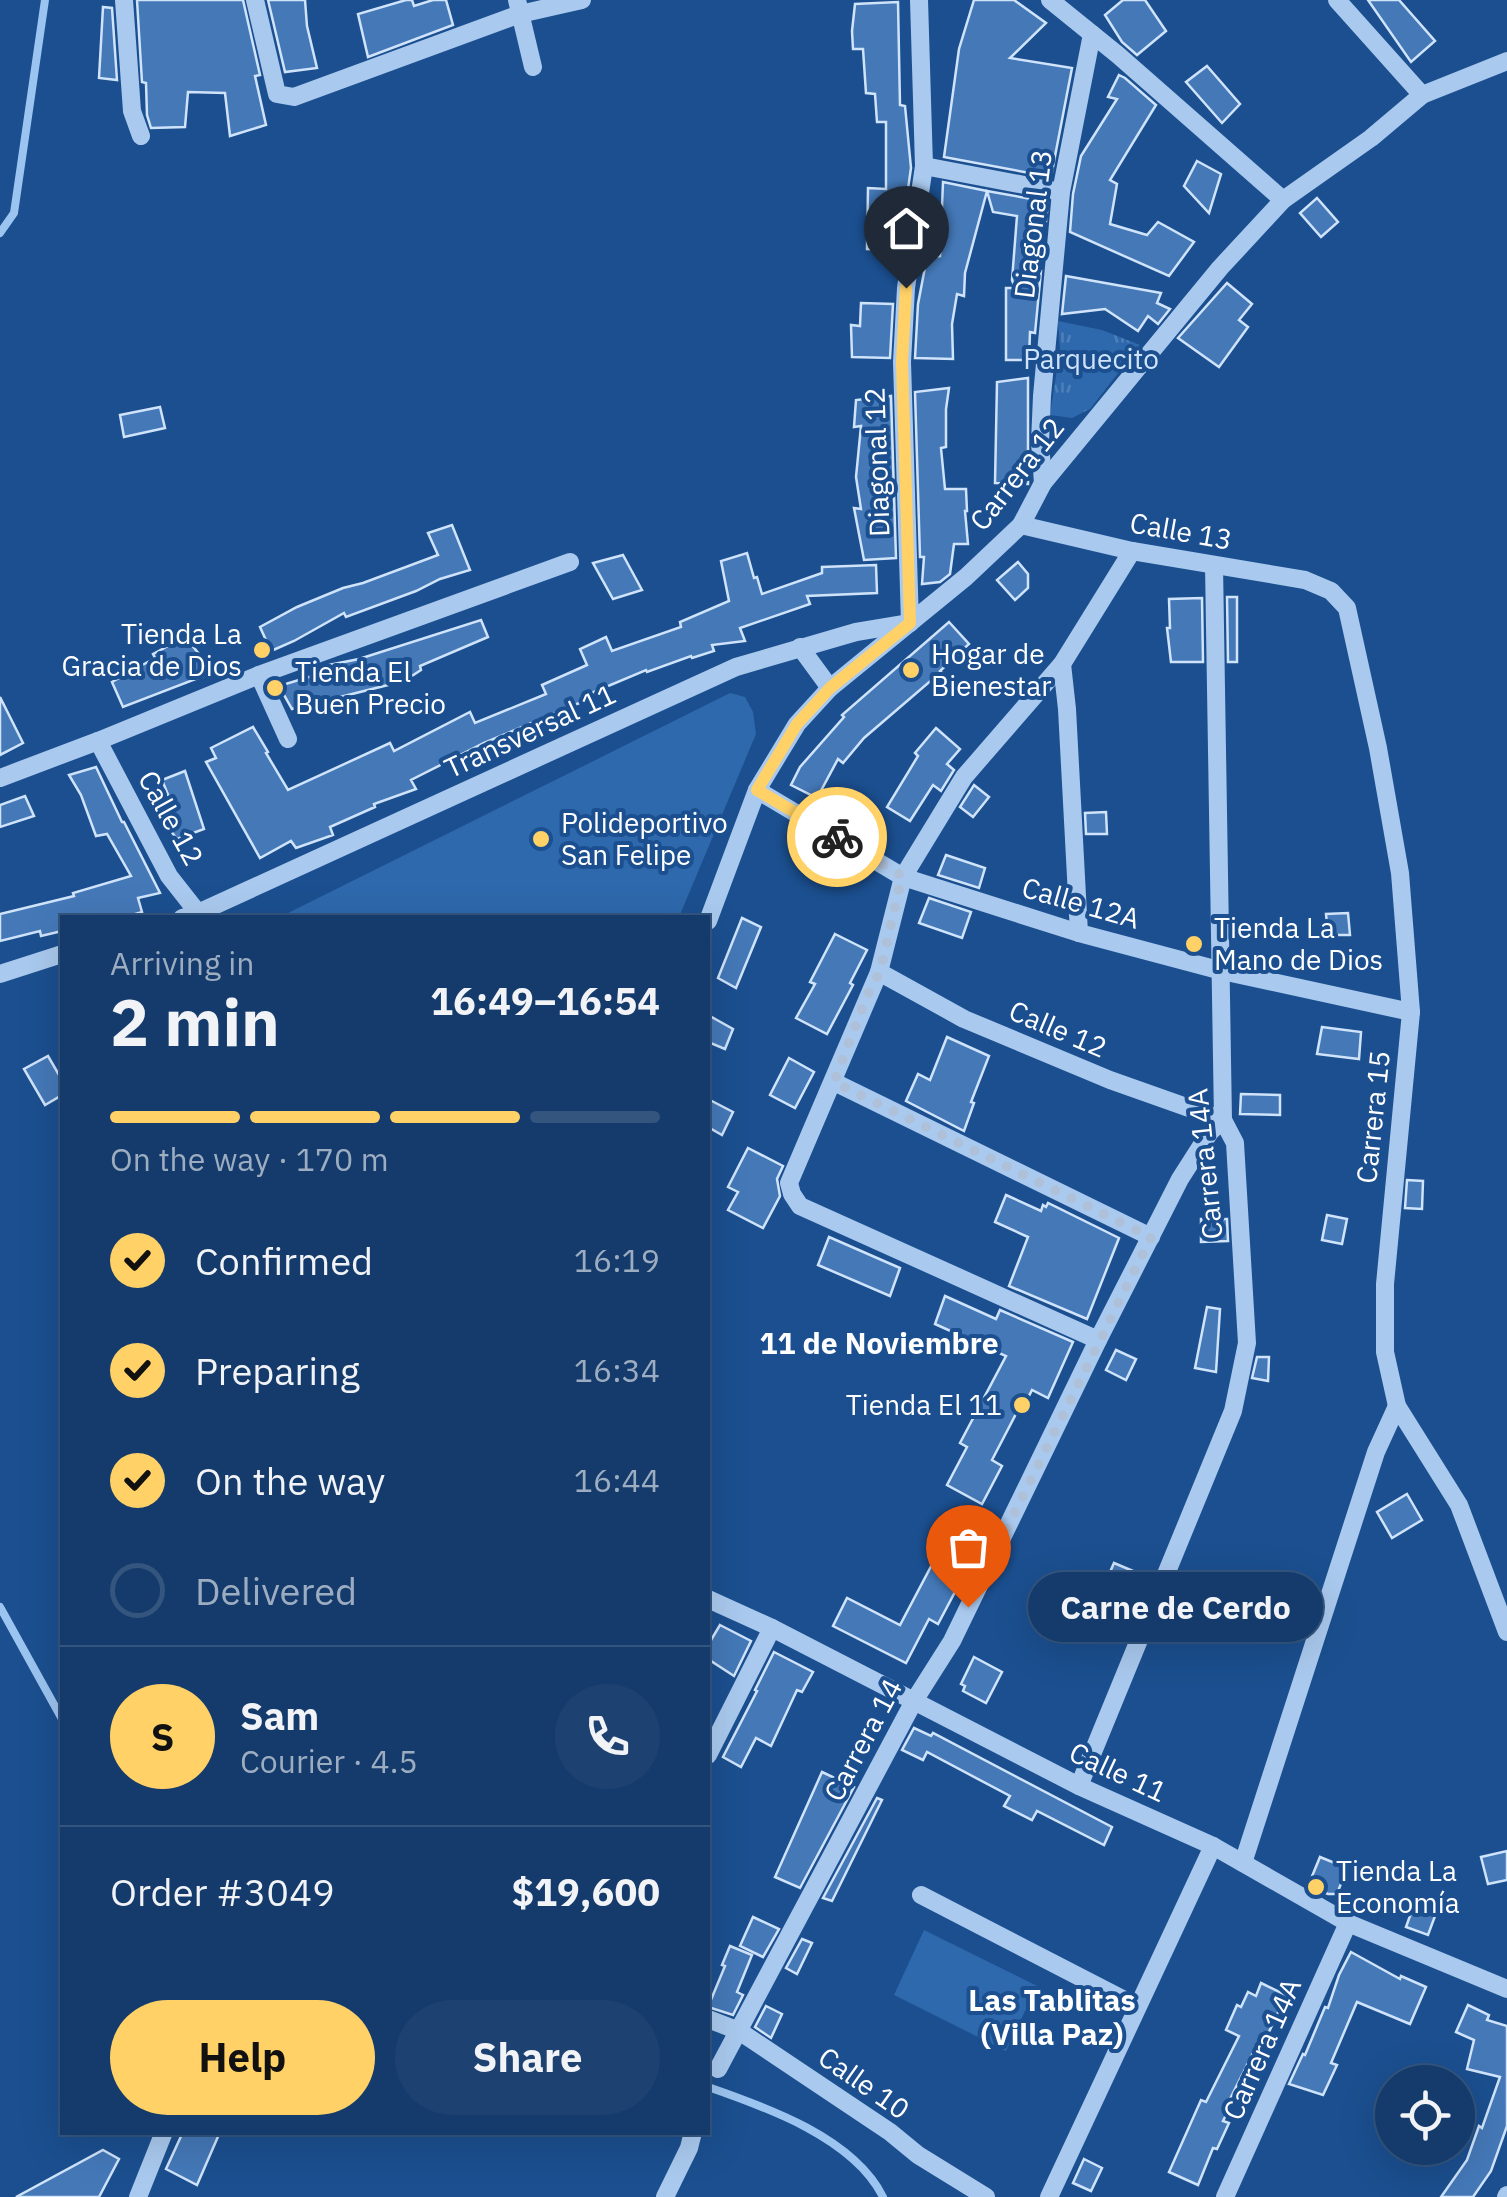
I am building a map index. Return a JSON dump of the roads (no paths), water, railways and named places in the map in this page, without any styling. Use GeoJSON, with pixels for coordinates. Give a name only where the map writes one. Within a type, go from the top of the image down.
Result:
{"type":"FeatureCollection","features":[{"type":"Feature","properties":{"kind":"street"},"geometry":{"type":"LineString","coordinates":[[124,0],[132,110],[141,136]]}},
{"type":"Feature","properties":{"kind":"street"},"geometry":{"type":"LineString","coordinates":[[255,0],[277,94],[294,97],[518,7],[582,0]]}},
{"type":"Feature","properties":{"kind":"street","name":"Diagonal 12"},"geometry":{"type":"LineString","coordinates":[[910,623],[902,362],[906,288],[924,166],[919,0]]}},
{"type":"Feature","properties":{"kind":"street"},"geometry":{"type":"LineString","coordinates":[[1338,0],[1422,94]]}},
{"type":"Feature","properties":{"kind":"street"},"geometry":{"type":"LineString","coordinates":[[1059,2],[1283,200]]}},
{"type":"Feature","properties":{"kind":"street"},"geometry":{"type":"LineString","coordinates":[[518,7],[533,67]]}},
{"type":"Feature","properties":{"kind":"street","name":"Diagonal 13"},"geometry":{"type":"LineString","coordinates":[[1043,483],[1042,396],[1060,192],[1092,34]]}},
{"type":"Feature","properties":{"kind":"street","name":"Carrera 12"},"geometry":{"type":"LineString","coordinates":[[710,916],[757,790],[797,724],[830,688],[966,577],[1021,525],[1043,483],[1220,268],[1283,200],[1370,138],[1422,94],[1507,62]]}},
{"type":"Feature","properties":{"kind":"street"},"geometry":{"type":"LineString","coordinates":[[924,166],[1060,192]]}},
{"type":"Feature","properties":{"kind":"street","name":"Calle 13"},"geometry":{"type":"LineString","coordinates":[[1021,525],[1132,552],[1305,580],[1331,591]]}},
{"type":"Feature","properties":{"kind":"street"},"geometry":{"type":"LineString","coordinates":[[1098,1340],[800,1206],[789,1183],[880,972],[902,876],[964,777],[1062,664],[1132,552]]}},
{"type":"Feature","properties":{"kind":"street"},"geometry":{"type":"LineString","coordinates":[[0,778],[260,675],[570,562]]}},
{"type":"Feature","properties":{"kind":"street","name":"Carrera 14A"},"geometry":{"type":"LineString","coordinates":[[1079,1786],[1233,1411],[1247,1343],[1235,1143],[1223,1120],[1214,565]]}},
{"type":"Feature","properties":{"kind":"street","name":"Carrera 15"},"geometry":{"type":"LineString","coordinates":[[1331,591],[1347,608],[1378,748],[1400,873],[1411,1012],[1385,1284],[1385,1352],[1397,1406],[1458,1505],[1507,1632]]}},
{"type":"Feature","properties":{"kind":"street","name":"Transversal 11"},"geometry":{"type":"LineString","coordinates":[[196,915],[736,667],[856,632],[910,623]]}},
{"type":"Feature","properties":{"kind":"street"},"geometry":{"type":"LineString","coordinates":[[800,647],[830,688]]}},
{"type":"Feature","properties":{"kind":"street"},"geometry":{"type":"LineString","coordinates":[[1062,664],[1068,709],[1079,933]]}},
{"type":"Feature","properties":{"kind":"street"},"geometry":{"type":"LineString","coordinates":[[260,675],[288,739]]}},
{"type":"Feature","properties":{"kind":"street","name":"Calle 12"},"geometry":{"type":"LineString","coordinates":[[98,741],[193,915]]}},
{"type":"Feature","properties":{"kind":"street","name":"Calle 12A"},"geometry":{"type":"LineString","coordinates":[[757,790],[902,876],[1079,933],[1222,971],[1411,1012]]}},
{"type":"Feature","properties":{"kind":"street"},"geometry":{"type":"LineString","coordinates":[[0,974],[60,955]]}},
{"type":"Feature","properties":{"kind":"street","name":"Calle 12"},"geometry":{"type":"LineString","coordinates":[[880,972],[964,1019],[1110,1080],[1223,1120]]}},
{"type":"Feature","properties":{"kind":"street"},"geometry":{"type":"LineString","coordinates":[[834,1082],[1151,1237]]}},
{"type":"Feature","properties":{"kind":"street","name":"Carrera 14"},"geometry":{"type":"LineString","coordinates":[[718,2068],[914,1701],[952,1640],[1180,1179],[1210,1132],[1223,1120]]}},
{"type":"Feature","properties":{"kind":"street"},"geometry":{"type":"LineString","coordinates":[[1243,1863],[1376,1452],[1397,1406]]}},
{"type":"Feature","properties":{"kind":"street","name":"Calle 11"},"geometry":{"type":"LineString","coordinates":[[710,1600],[1079,1786],[1212,1846],[1348,1923],[1507,1989]]}},
{"type":"Feature","properties":{"kind":"street"},"geometry":{"type":"LineString","coordinates":[[710,1752],[772,1628]]}},
{"type":"Feature","properties":{"kind":"street"},"geometry":{"type":"LineString","coordinates":[[1049,2197],[1212,1846]]}},
{"type":"Feature","properties":{"kind":"street"},"geometry":{"type":"LineString","coordinates":[[920,1895],[1136,2006]]}},
{"type":"Feature","properties":{"kind":"street","name":"Carrera 14A"},"geometry":{"type":"LineString","coordinates":[[1225,2197],[1348,1923]]}},
{"type":"Feature","properties":{"kind":"street","name":"Calle 10"},"geometry":{"type":"LineString","coordinates":[[710,2020],[740,2032],[890,2132],[918,2156],[986,2197]]}},
{"type":"Feature","properties":{"kind":"street"},"geometry":{"type":"LineString","coordinates":[[138,2197],[163,2135]]}},
{"type":"Feature","properties":{"kind":"street"},"geometry":{"type":"LineString","coordinates":[[664,2197],[692,2135]]}},
{"type":"Feature","properties":{"kind":"waterway"},"geometry":{"type":"LineString","coordinates":[[0,233],[14,213],[45,0]]}},
{"type":"Feature","properties":{"kind":"waterway"},"geometry":{"type":"LineString","coordinates":[[0,1607],[60,1715]]}},
{"type":"Feature","properties":{"kind":"waterway"},"geometry":{"type":"LineString","coordinates":[[710,2088],[781,2115],[830,2142],[870,2176],[883,2197]]}},
{"type":"Feature","properties":{"kind":"place","name":"Tienda La Gracia de Dios"},"geometry":{"type":"Point","coordinates":[262,650]}},
{"type":"Feature","properties":{"kind":"place","name":"Hogar de Bienestar"},"geometry":{"type":"Point","coordinates":[911,670]}},
{"type":"Feature","properties":{"kind":"place","name":"Tienda El Buen Precio"},"geometry":{"type":"Point","coordinates":[275,688]}},
{"type":"Feature","properties":{"kind":"place","name":"Polideportivo San Felipe"},"geometry":{"type":"Point","coordinates":[541,839]}},
{"type":"Feature","properties":{"kind":"place","name":"Tienda La Mano de Dios"},"geometry":{"type":"Point","coordinates":[1194,944]}},
{"type":"Feature","properties":{"kind":"place","name":"Tienda El 11"},"geometry":{"type":"Point","coordinates":[1022,1405]}},
{"type":"Feature","properties":{"kind":"place","name":"Carne de Cerdo"},"geometry":{"type":"Point","coordinates":[968,1607]}},
{"type":"Feature","properties":{"kind":"place","name":"Tienda La Economía"},"geometry":{"type":"Point","coordinates":[1316,1887]}},
{"type":"Feature","properties":{"kind":"district","name":"11 de Noviembre"},"geometry":{"type":"Point","coordinates":[879,1344]}},
{"type":"Feature","properties":{"kind":"district","name":"Las Tablitas (Villa Paz)"},"geometry":{"type":"Point","coordinates":[1052,2018]}},
{"type":"Feature","properties":{"kind":"park label","name":"Parquecito"},"geometry":{"type":"Point","coordinates":[1091,359]}}]}
